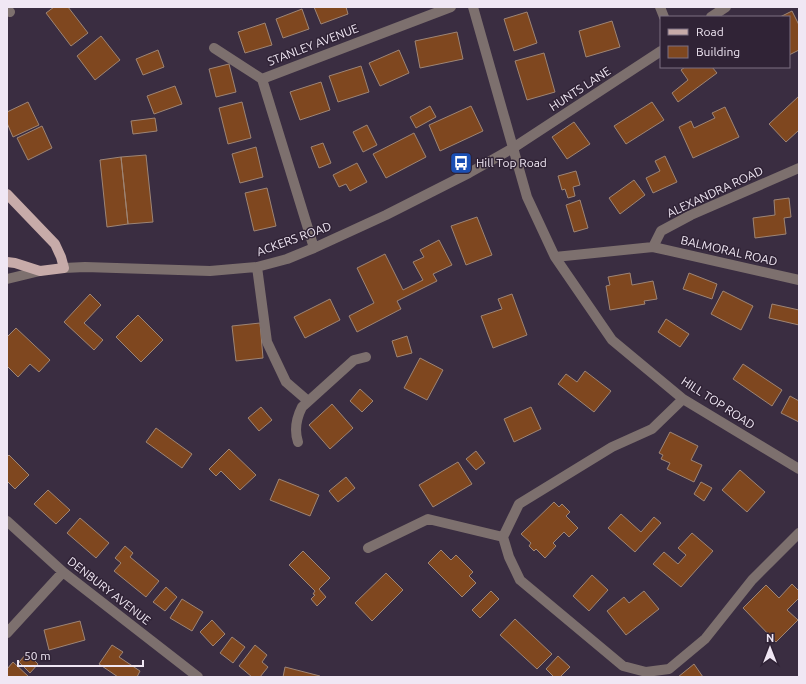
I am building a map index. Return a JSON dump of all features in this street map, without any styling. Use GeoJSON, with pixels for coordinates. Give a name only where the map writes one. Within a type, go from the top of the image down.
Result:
{"type":"FeatureCollection","features":[{"type":"Feature","properties":{"kind":"main road"},"geometry":{"type":"LineString","coordinates":[[7,194],[55,244],[64,268]]}},
{"type":"Feature","properties":{"kind":"main road","name":"ACKERS ROAD"},"geometry":{"type":"LineString","coordinates":[[7,262],[40,271],[64,268]]}},
{"type":"Feature","properties":{"kind":"street","name":"STANLEY AVENUE"},"geometry":{"type":"LineString","coordinates":[[314,248],[262,79],[451,7]]}},
{"type":"Feature","properties":{"kind":"street","name":"HILL TOP ROAD"},"geometry":{"type":"LineString","coordinates":[[473,7],[527,197],[555,257],[612,340],[683,399],[799,469]]}},
{"type":"Feature","properties":{"kind":"street"},"geometry":{"type":"LineString","coordinates":[[712,16],[726,7]]}},
{"type":"Feature","properties":{"kind":"street"},"geometry":{"type":"LineString","coordinates":[[214,48],[262,79]]}},
{"type":"Feature","properties":{"kind":"street","name":"HUNTS LANE"},"geometry":{"type":"LineString","coordinates":[[513,148],[660,52]]}},
{"type":"Feature","properties":{"kind":"street","name":"ACKERS ROAD"},"geometry":{"type":"LineString","coordinates":[[64,268],[85,266],[210,271],[257,267],[287,259],[386,215],[469,173],[513,148]]}},
{"type":"Feature","properties":{"kind":"street","name":"ALEXANDRA ROAD"},"geometry":{"type":"LineString","coordinates":[[653,247],[661,231],[691,215],[799,168]]}},
{"type":"Feature","properties":{"kind":"street"},"geometry":{"type":"LineString","coordinates":[[555,257],[653,247]]}},
{"type":"Feature","properties":{"kind":"street","name":"BALMORAL ROAD"},"geometry":{"type":"LineString","coordinates":[[653,247],[799,280]]}},
{"type":"Feature","properties":{"kind":"street"},"geometry":{"type":"LineString","coordinates":[[257,267],[267,342],[286,382],[308,401]]}},
{"type":"Feature","properties":{"kind":"street","name":"ACKERS ROAD"},"geometry":{"type":"LineString","coordinates":[[7,280],[40,271]]}},
{"type":"Feature","properties":{"kind":"street"},"geometry":{"type":"LineString","coordinates":[[298,442],[296,435],[297,420],[302,407],[354,360],[366,357]]}},
{"type":"Feature","properties":{"kind":"street"},"geometry":{"type":"LineString","coordinates":[[683,399],[652,429],[612,448],[519,504],[503,537],[509,557],[520,580],[623,666],[646,672],[669,669],[705,639],[752,580],[799,532]]}},
{"type":"Feature","properties":{"kind":"street"},"geometry":{"type":"LineString","coordinates":[[368,548],[428,519],[503,537]]}},
{"type":"Feature","properties":{"kind":"street","name":"DENBURY AVENUE"},"geometry":{"type":"LineString","coordinates":[[7,521],[63,572],[198,677]]}},
{"type":"Feature","properties":{"kind":"street"},"geometry":{"type":"LineString","coordinates":[[7,633],[63,572]]}},
{"type":"Feature","properties":{"kind":"building"},"geometry":{"type":"Polygon","coordinates":[[[54,7],[68,7],[88,33],[71,46],[46,13],[54,7]]]}},
{"type":"Feature","properties":{"kind":"building"},"geometry":{"type":"Polygon","coordinates":[[[314,7],[346,7],[348,14],[321,24],[314,7]]]}},
{"type":"Feature","properties":{"kind":"building"},"geometry":{"type":"Polygon","coordinates":[[[302,9],[309,29],[283,38],[276,19],[302,9]]]}},
{"type":"Feature","properties":{"kind":"building"},"geometry":{"type":"Polygon","coordinates":[[[792,11],[799,25],[799,50],[790,54],[790,16],[782,16],[792,11]]]}},
{"type":"Feature","properties":{"kind":"building"},"geometry":{"type":"Polygon","coordinates":[[[527,12],[537,43],[514,51],[504,19],[527,12]]]}},
{"type":"Feature","properties":{"kind":"building"},"geometry":{"type":"Polygon","coordinates":[[[612,21],[620,47],[586,57],[579,31],[612,21]]]}},
{"type":"Feature","properties":{"kind":"building"},"geometry":{"type":"Polygon","coordinates":[[[265,23],[272,45],[245,53],[238,32],[265,23]]]}},
{"type":"Feature","properties":{"kind":"building"},"geometry":{"type":"Polygon","coordinates":[[[457,32],[463,59],[420,68],[415,41],[457,32]]]}},
{"type":"Feature","properties":{"kind":"building"},"geometry":{"type":"Polygon","coordinates":[[[101,36],[120,60],[95,80],[77,56],[101,36]]]}},
{"type":"Feature","properties":{"kind":"building"},"geometry":{"type":"Polygon","coordinates":[[[158,50],[164,67],[143,75],[136,59],[158,50]]]}},
{"type":"Feature","properties":{"kind":"building"},"geometry":{"type":"Polygon","coordinates":[[[399,50],[409,73],[380,86],[369,63],[399,50]]]}},
{"type":"Feature","properties":{"kind":"building"},"geometry":{"type":"Polygon","coordinates":[[[544,53],[555,92],[527,100],[515,61],[544,53]]]}},
{"type":"Feature","properties":{"kind":"building"},"geometry":{"type":"Polygon","coordinates":[[[229,64],[236,92],[216,97],[209,69],[229,64]]]}},
{"type":"Feature","properties":{"kind":"building"},"geometry":{"type":"Polygon","coordinates":[[[361,66],[369,92],[338,102],[329,76],[361,66]]]}},
{"type":"Feature","properties":{"kind":"building"},"geometry":{"type":"Polygon","coordinates":[[[684,68],[713,68],[717,73],[678,102],[672,93],[688,80],[681,70],[684,68]]]}},
{"type":"Feature","properties":{"kind":"building"},"geometry":{"type":"Polygon","coordinates":[[[321,82],[330,110],[300,120],[290,92],[321,82]]]}},
{"type":"Feature","properties":{"kind":"building"},"geometry":{"type":"Polygon","coordinates":[[[175,86],[182,104],[154,114],[147,96],[175,86]]]}},
{"type":"Feature","properties":{"kind":"building"},"geometry":{"type":"Polygon","coordinates":[[[799,96],[799,130],[786,142],[769,124],[799,96]]]}},
{"type":"Feature","properties":{"kind":"building"},"geometry":{"type":"Polygon","coordinates":[[[28,102],[39,125],[13,137],[7,123],[7,112],[28,102]]]}},
{"type":"Feature","properties":{"kind":"building"},"geometry":{"type":"Polygon","coordinates":[[[242,102],[251,138],[228,144],[219,108],[242,102]]]}},
{"type":"Feature","properties":{"kind":"building"},"geometry":{"type":"Polygon","coordinates":[[[652,102],[664,120],[626,144],[614,126],[652,102]]]}},
{"type":"Feature","properties":{"kind":"building"},"geometry":{"type":"Polygon","coordinates":[[[430,106],[436,117],[416,128],[410,117],[430,106]]]}},
{"type":"Feature","properties":{"kind":"building"},"geometry":{"type":"Polygon","coordinates":[[[471,106],[483,131],[440,151],[429,125],[471,106]]]}},
{"type":"Feature","properties":{"kind":"building"},"geometry":{"type":"Polygon","coordinates":[[[725,107],[739,137],[693,158],[679,127],[691,121],[694,128],[715,118],[712,113],[725,107]]]}},
{"type":"Feature","properties":{"kind":"building"},"geometry":{"type":"Polygon","coordinates":[[[155,118],[157,131],[133,134],[131,121],[155,118]]]}},
{"type":"Feature","properties":{"kind":"building"},"geometry":{"type":"Polygon","coordinates":[[[574,122],[590,144],[567,159],[552,137],[574,122]]]}},
{"type":"Feature","properties":{"kind":"building"},"geometry":{"type":"Polygon","coordinates":[[[367,125],[377,145],[363,152],[353,132],[367,125]]]}},
{"type":"Feature","properties":{"kind":"building"},"geometry":{"type":"Polygon","coordinates":[[[42,126],[52,148],[28,160],[17,138],[42,126]]]}},
{"type":"Feature","properties":{"kind":"building"},"geometry":{"type":"Polygon","coordinates":[[[414,133],[426,157],[386,178],[373,154],[414,133]]]}},
{"type":"Feature","properties":{"kind":"building"},"geometry":{"type":"Polygon","coordinates":[[[323,143],[331,163],[319,168],[311,147],[323,143]]]}},
{"type":"Feature","properties":{"kind":"building"},"geometry":{"type":"Polygon","coordinates":[[[256,147],[263,177],[240,183],[232,154],[256,147]]]}},
{"type":"Feature","properties":{"kind":"building"},"geometry":{"type":"Polygon","coordinates":[[[146,155],[153,222],[128,224],[121,157],[146,155]]]}},
{"type":"Feature","properties":{"kind":"building"},"geometry":{"type":"Polygon","coordinates":[[[665,156],[677,182],[653,193],[646,178],[660,171],[655,161],[665,156]]]}},
{"type":"Feature","properties":{"kind":"building"},"geometry":{"type":"Polygon","coordinates":[[[121,157],[128,224],[107,227],[100,160],[121,157]]]}},
{"type":"Feature","properties":{"kind":"building"},"geometry":{"type":"Polygon","coordinates":[[[357,163],[367,182],[350,191],[346,184],[339,187],[333,175],[357,163]]]}},
{"type":"Feature","properties":{"kind":"building"},"geometry":{"type":"Polygon","coordinates":[[[576,171],[580,185],[573,187],[575,196],[568,198],[565,189],[562,190],[558,176],[576,171]]]}},
{"type":"Feature","properties":{"kind":"building"},"geometry":{"type":"Polygon","coordinates":[[[634,180],[645,195],[620,214],[609,198],[634,180]]]}},
{"type":"Feature","properties":{"kind":"building"},"geometry":{"type":"Polygon","coordinates":[[[267,188],[276,226],[254,231],[245,193],[267,188]]]}},
{"type":"Feature","properties":{"kind":"building"},"geometry":{"type":"Polygon","coordinates":[[[789,198],[791,217],[784,218],[786,234],[755,238],[753,218],[775,215],[774,200],[789,198]]]}},
{"type":"Feature","properties":{"kind":"building"},"geometry":{"type":"Polygon","coordinates":[[[580,200],[588,228],[574,232],[566,205],[580,200]]]}},
{"type":"Feature","properties":{"kind":"building"},"geometry":{"type":"Polygon","coordinates":[[[477,217],[492,255],[466,265],[451,226],[477,217]]]}},
{"type":"Feature","properties":{"kind":"building"},"geometry":{"type":"Polygon","coordinates":[[[439,240],[452,265],[433,274],[437,281],[397,301],[401,309],[357,332],[349,316],[374,303],[357,268],[385,254],[403,290],[423,280],[413,262],[424,257],[420,250],[439,240]]]}},
{"type":"Feature","properties":{"kind":"building"},"geometry":{"type":"Polygon","coordinates":[[[630,273],[632,285],[653,281],[657,299],[644,301],[645,304],[610,310],[606,286],[610,285],[608,277],[630,273]]]}},
{"type":"Feature","properties":{"kind":"building"},"geometry":{"type":"Polygon","coordinates":[[[689,273],[717,284],[712,299],[683,289],[689,273]]]}},
{"type":"Feature","properties":{"kind":"building"},"geometry":{"type":"Polygon","coordinates":[[[723,291],[753,306],[741,330],[711,314],[723,291]]]}},
{"type":"Feature","properties":{"kind":"building"},"geometry":{"type":"Polygon","coordinates":[[[90,294],[101,305],[84,323],[103,340],[94,350],[64,322],[90,294]]]}},
{"type":"Feature","properties":{"kind":"building"},"geometry":{"type":"Polygon","coordinates":[[[512,294],[527,335],[493,348],[481,316],[502,309],[498,299],[512,294]]]}},
{"type":"Feature","properties":{"kind":"building"},"geometry":{"type":"Polygon","coordinates":[[[330,299],[340,320],[305,338],[294,317],[330,299]]]}},
{"type":"Feature","properties":{"kind":"building"},"geometry":{"type":"Polygon","coordinates":[[[772,304],[799,310],[799,325],[769,318],[772,304]]]}},
{"type":"Feature","properties":{"kind":"building"},"geometry":{"type":"Polygon","coordinates":[[[138,315],[163,340],[141,362],[116,337],[138,315]]]}},
{"type":"Feature","properties":{"kind":"building"},"geometry":{"type":"Polygon","coordinates":[[[666,319],[689,334],[680,347],[658,332],[666,319]]]}},
{"type":"Feature","properties":{"kind":"building"},"geometry":{"type":"Polygon","coordinates":[[[260,323],[263,358],[236,361],[232,326],[260,323]]]}},
{"type":"Feature","properties":{"kind":"building"},"geometry":{"type":"Polygon","coordinates":[[[16,328],[50,360],[39,372],[30,364],[18,377],[7,366],[7,337],[16,328]]]}},
{"type":"Feature","properties":{"kind":"building"},"geometry":{"type":"Polygon","coordinates":[[[407,336],[412,353],[397,357],[392,341],[407,336]]]}},
{"type":"Feature","properties":{"kind":"building"},"geometry":{"type":"Polygon","coordinates":[[[420,358],[443,370],[427,400],[404,388],[420,358]]]}},
{"type":"Feature","properties":{"kind":"building"},"geometry":{"type":"Polygon","coordinates":[[[743,364],[782,390],[772,406],[733,379],[743,364]]]}},
{"type":"Feature","properties":{"kind":"building"},"geometry":{"type":"Polygon","coordinates":[[[585,371],[611,391],[594,412],[558,384],[566,374],[577,382],[585,371]]]}},
{"type":"Feature","properties":{"kind":"building"},"geometry":{"type":"Polygon","coordinates":[[[360,389],[373,401],[362,412],[350,401],[360,389]]]}},
{"type":"Feature","properties":{"kind":"building"},"geometry":{"type":"Polygon","coordinates":[[[790,396],[799,401],[799,422],[781,413],[790,396]]]}},
{"type":"Feature","properties":{"kind":"building"},"geometry":{"type":"Polygon","coordinates":[[[332,404],[353,428],[330,449],[309,425],[332,404]]]}},
{"type":"Feature","properties":{"kind":"building"},"geometry":{"type":"Polygon","coordinates":[[[261,407],[272,420],[259,431],[248,418],[261,407]]]}},
{"type":"Feature","properties":{"kind":"building"},"geometry":{"type":"Polygon","coordinates":[[[531,407],[541,429],[514,442],[504,419],[531,407]]]}},
{"type":"Feature","properties":{"kind":"building"},"geometry":{"type":"Polygon","coordinates":[[[156,428],[192,454],[182,468],[146,442],[156,428]]]}},
{"type":"Feature","properties":{"kind":"building"},"geometry":{"type":"Polygon","coordinates":[[[670,432],[698,446],[691,460],[702,465],[694,482],[667,469],[670,463],[661,459],[663,455],[659,453],[670,432]]]}},
{"type":"Feature","properties":{"kind":"building"},"geometry":{"type":"Polygon","coordinates":[[[229,449],[256,475],[240,490],[221,471],[216,476],[209,469],[229,449]]]}},
{"type":"Feature","properties":{"kind":"building"},"geometry":{"type":"Polygon","coordinates":[[[476,451],[485,463],[476,470],[466,459],[476,451]]]}},
{"type":"Feature","properties":{"kind":"building"},"geometry":{"type":"Polygon","coordinates":[[[9,455],[29,475],[15,489],[7,481],[7,457],[9,455]]]}},
{"type":"Feature","properties":{"kind":"building"},"geometry":{"type":"Polygon","coordinates":[[[458,462],[472,484],[433,507],[419,485],[458,462]]]}},
{"type":"Feature","properties":{"kind":"building"},"geometry":{"type":"Polygon","coordinates":[[[740,470],[765,492],[747,512],[722,490],[740,470]]]}},
{"type":"Feature","properties":{"kind":"building"},"geometry":{"type":"Polygon","coordinates":[[[346,477],[355,488],[338,502],[329,491],[346,477]]]}},
{"type":"Feature","properties":{"kind":"building"},"geometry":{"type":"Polygon","coordinates":[[[279,479],[319,495],[310,516],[270,500],[279,479]]]}},
{"type":"Feature","properties":{"kind":"building"},"geometry":{"type":"Polygon","coordinates":[[[701,482],[712,488],[704,501],[694,494],[701,482]]]}},
{"type":"Feature","properties":{"kind":"building"},"geometry":{"type":"Polygon","coordinates":[[[48,490],[70,510],[56,524],[34,504],[48,490]]]}},
{"type":"Feature","properties":{"kind":"building"},"geometry":{"type":"Polygon","coordinates":[[[554,502],[559,507],[562,504],[570,512],[566,516],[578,528],[569,537],[564,532],[553,543],[556,546],[545,558],[536,549],[534,551],[529,546],[531,543],[521,534],[554,502]]]}},
{"type":"Feature","properties":{"kind":"building"},"geometry":{"type":"Polygon","coordinates":[[[621,514],[641,532],[654,517],[661,523],[635,552],[608,528],[621,514]]]}},
{"type":"Feature","properties":{"kind":"building"},"geometry":{"type":"Polygon","coordinates":[[[80,518],[109,543],[96,558],[67,533],[80,518]]]}},
{"type":"Feature","properties":{"kind":"building"},"geometry":{"type":"Polygon","coordinates":[[[692,533],[713,551],[681,587],[653,564],[664,552],[678,564],[686,555],[678,548],[692,533]]]}},
{"type":"Feature","properties":{"kind":"building"},"geometry":{"type":"Polygon","coordinates":[[[125,546],[133,553],[130,557],[159,581],[146,597],[114,571],[121,563],[115,558],[125,546]]]}},
{"type":"Feature","properties":{"kind":"building"},"geometry":{"type":"Polygon","coordinates":[[[441,550],[451,560],[456,555],[473,572],[469,576],[476,583],[462,597],[428,563],[441,550]]]}},
{"type":"Feature","properties":{"kind":"building"},"geometry":{"type":"Polygon","coordinates":[[[303,551],[330,578],[319,589],[326,597],[317,606],[311,599],[315,595],[313,594],[315,591],[289,565],[303,551]]]}},
{"type":"Feature","properties":{"kind":"building"},"geometry":{"type":"Polygon","coordinates":[[[386,573],[403,590],[372,621],[355,603],[386,573]]]}},
{"type":"Feature","properties":{"kind":"building"},"geometry":{"type":"Polygon","coordinates":[[[592,575],[608,590],[589,611],[573,596],[592,575]]]}},
{"type":"Feature","properties":{"kind":"building"},"geometry":{"type":"Polygon","coordinates":[[[792,584],[799,591],[799,598],[787,610],[798,620],[776,642],[743,608],[766,585],[779,598],[792,584]]]}},
{"type":"Feature","properties":{"kind":"building"},"geometry":{"type":"Polygon","coordinates":[[[166,587],[177,597],[165,611],[153,602],[166,587]]]}},
{"type":"Feature","properties":{"kind":"building"},"geometry":{"type":"Polygon","coordinates":[[[491,591],[499,599],[480,618],[472,610],[491,591]]]}},
{"type":"Feature","properties":{"kind":"building"},"geometry":{"type":"Polygon","coordinates":[[[644,591],[659,609],[626,635],[607,611],[624,597],[629,603],[644,591]]]}},
{"type":"Feature","properties":{"kind":"building"},"geometry":{"type":"Polygon","coordinates":[[[182,599],[203,612],[192,631],[170,618],[182,599]]]}},
{"type":"Feature","properties":{"kind":"building"},"geometry":{"type":"Polygon","coordinates":[[[515,619],[552,654],[537,669],[500,635],[515,619]]]}},
{"type":"Feature","properties":{"kind":"building"},"geometry":{"type":"Polygon","coordinates":[[[212,620],[225,634],[213,646],[200,632],[212,620]]]}},
{"type":"Feature","properties":{"kind":"building"},"geometry":{"type":"Polygon","coordinates":[[[80,621],[85,640],[49,650],[44,630],[80,621]]]}},
{"type":"Feature","properties":{"kind":"building"},"geometry":{"type":"Polygon","coordinates":[[[232,637],[245,647],[233,663],[220,653],[232,637]]]}},
{"type":"Feature","properties":{"kind":"building"},"geometry":{"type":"Polygon","coordinates":[[[112,645],[123,652],[119,657],[140,671],[137,677],[118,677],[99,664],[112,645]]]}},
{"type":"Feature","properties":{"kind":"building"},"geometry":{"type":"Polygon","coordinates":[[[255,645],[267,655],[262,662],[268,667],[260,677],[252,677],[239,666],[255,645]]]}},
{"type":"Feature","properties":{"kind":"building"},"geometry":{"type":"Polygon","coordinates":[[[27,653],[38,664],[30,673],[19,662],[27,653]]]}},
{"type":"Feature","properties":{"kind":"building"},"geometry":{"type":"Polygon","coordinates":[[[558,656],[570,667],[560,677],[554,677],[546,669],[558,656]]]}},
{"type":"Feature","properties":{"kind":"building"},"geometry":{"type":"Polygon","coordinates":[[[13,662],[29,677],[7,677],[7,669],[13,662]]]}},
{"type":"Feature","properties":{"kind":"building"},"geometry":{"type":"Polygon","coordinates":[[[694,664],[703,677],[678,677],[694,664]]]}},
{"type":"Feature","properties":{"kind":"building"},"geometry":{"type":"Polygon","coordinates":[[[285,667],[320,676],[283,677],[285,667]]]}},
{"type":"Feature","properties":{"kind":"place","name":"Hill Top Road"},"geometry":{"type":"Point","coordinates":[461,163]}}]}
